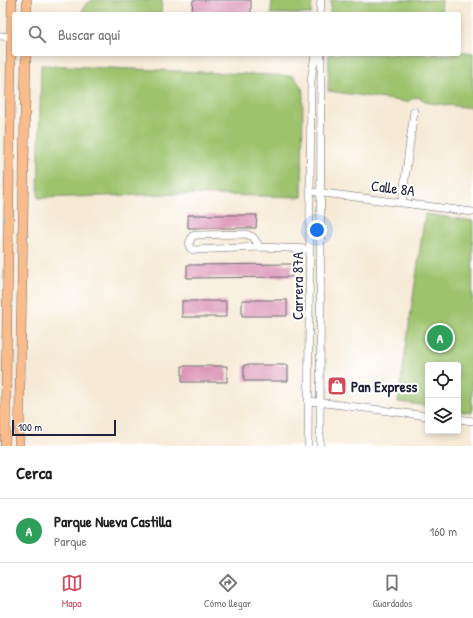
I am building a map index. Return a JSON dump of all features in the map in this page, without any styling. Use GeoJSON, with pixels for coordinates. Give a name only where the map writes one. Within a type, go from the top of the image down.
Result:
{"type":"FeatureCollection","features":[{"type":"Feature","properties":{"kind":"main road"},"geometry":{"type":"LineString","coordinates":[[5,446],[12,0]]}},
{"type":"Feature","properties":{"kind":"main road"},"geometry":{"type":"LineString","coordinates":[[27,0],[27,12]]}},
{"type":"Feature","properties":{"kind":"main road"},"geometry":{"type":"LineString","coordinates":[[19,446],[26,56]]}},
{"type":"Feature","properties":{"kind":"street"},"geometry":{"type":"LineString","coordinates":[[320,12],[321,0]]}},
{"type":"Feature","properties":{"kind":"street"},"geometry":{"type":"LineString","coordinates":[[0,36],[12,37]]}},
{"type":"Feature","properties":{"kind":"street","name":"Carrera 87A"},"geometry":{"type":"LineString","coordinates":[[308,446],[311,81],[315,56]]}},
{"type":"Feature","properties":{"kind":"street","name":"Carrera 87A"},"geometry":{"type":"LineString","coordinates":[[320,446],[321,56]]}},
{"type":"Feature","properties":{"kind":"street"},"geometry":{"type":"LineString","coordinates":[[402,202],[414,111]]}},
{"type":"Feature","properties":{"kind":"street","name":"Calle 8A"},"geometry":{"type":"LineString","coordinates":[[310,192],[321,192],[473,212]]}},
{"type":"Feature","properties":{"kind":"street"},"geometry":{"type":"LineString","coordinates":[[260,247],[253,237],[246,234],[197,234],[192,236],[189,244],[190,248],[193,250],[260,247],[310,249]]}},
{"type":"Feature","properties":{"kind":"street"},"geometry":{"type":"LineString","coordinates":[[309,401],[425,416]]}},
{"type":"Feature","properties":{"kind":"street"},"geometry":{"type":"LineString","coordinates":[[461,419],[473,421]]}},
{"type":"Feature","properties":{"kind":"green space"},"geometry":{"type":"Polygon","coordinates":[[[91,0],[162,0],[161,12],[82,12],[84,6],[91,0]]]}},
{"type":"Feature","properties":{"kind":"green space"},"geometry":{"type":"Polygon","coordinates":[[[272,0],[312,0],[311,12],[271,12],[272,0]]]}},
{"type":"Feature","properties":{"kind":"green space"},"geometry":{"type":"Polygon","coordinates":[[[331,0],[442,0],[441,12],[330,12],[331,0]]]}},
{"type":"Feature","properties":{"kind":"green space"},"geometry":{"type":"Polygon","coordinates":[[[461,51],[473,53],[473,108],[429,103],[418,97],[407,102],[328,91],[329,56],[461,56],[461,51]]]}},
{"type":"Feature","properties":{"kind":"green space"},"geometry":{"type":"Polygon","coordinates":[[[41,65],[294,76],[303,90],[302,197],[172,194],[38,198],[41,65]]]}},
{"type":"Feature","properties":{"kind":"green space"},"geometry":{"type":"Polygon","coordinates":[[[425,214],[473,221],[472,413],[461,411],[461,362],[425,362],[425,406],[398,402],[425,214]]]}},
{"type":"Feature","properties":{"kind":"building"},"geometry":{"type":"Polygon","coordinates":[[[193,0],[251,0],[251,12],[192,11],[193,0]]]}},
{"type":"Feature","properties":{"kind":"building"},"geometry":{"type":"Polygon","coordinates":[[[188,215],[257,215],[256,228],[188,228],[188,215]]]}},
{"type":"Feature","properties":{"kind":"building"},"geometry":{"type":"Polygon","coordinates":[[[292,264],[292,277],[187,278],[187,265],[292,264]]]}},
{"type":"Feature","properties":{"kind":"building"},"geometry":{"type":"Polygon","coordinates":[[[242,300],[287,300],[287,316],[242,316],[242,300]]]}},
{"type":"Feature","properties":{"kind":"building"},"geometry":{"type":"Polygon","coordinates":[[[182,301],[226,301],[226,317],[182,317],[182,301]]]}},
{"type":"Feature","properties":{"kind":"building"},"geometry":{"type":"Polygon","coordinates":[[[244,365],[288,365],[288,381],[244,381],[244,365]]]}},
{"type":"Feature","properties":{"kind":"building"},"geometry":{"type":"Polygon","coordinates":[[[182,366],[227,366],[227,382],[182,382],[182,366]]]}},
{"type":"Feature","properties":{"kind":"place","name":"Parque Nueva Castilla"},"geometry":{"type":"Point","coordinates":[440,338]}},
{"type":"Feature","properties":{"kind":"place","name":"Pan Express"},"geometry":{"type":"Point","coordinates":[337,386]}}]}
